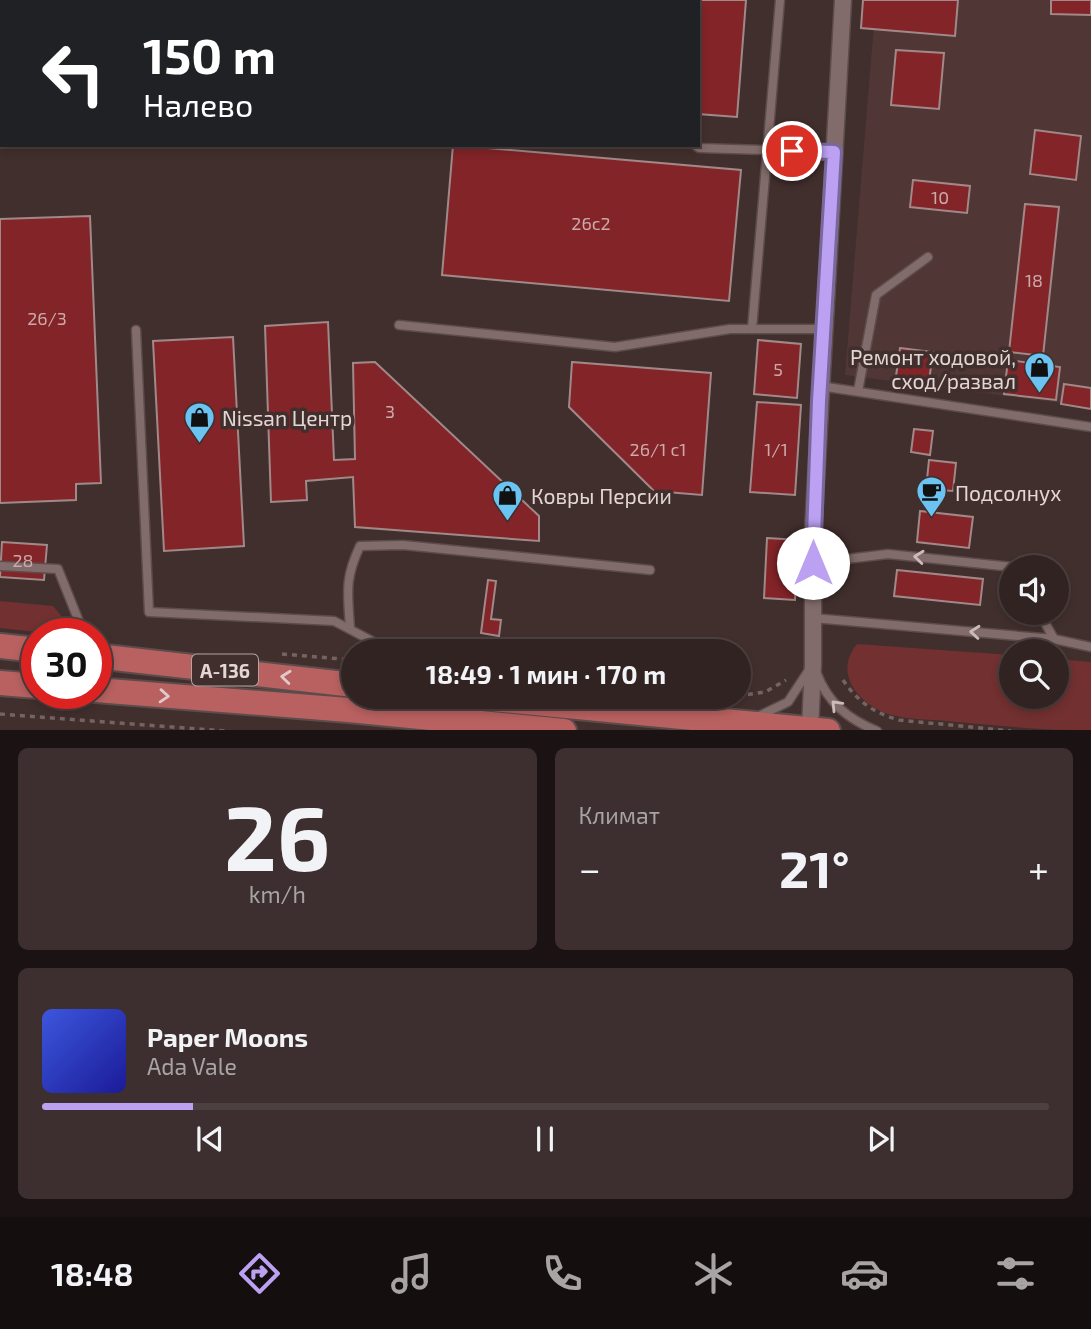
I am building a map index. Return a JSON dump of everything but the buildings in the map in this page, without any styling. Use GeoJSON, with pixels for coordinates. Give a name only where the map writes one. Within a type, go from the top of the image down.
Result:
{"type":"FeatureCollection","features":[{"type":"Feature","properties":{"kind":"main road"},"geometry":{"type":"LineString","coordinates":[[0,646],[21,648]]}},
{"type":"Feature","properties":{"kind":"main road","name":"А-136"},"geometry":{"type":"LineString","coordinates":[[112,658],[341,684]]}},
{"type":"Feature","properties":{"kind":"main road"},"geometry":{"type":"LineString","coordinates":[[0,683],[21,685]]}},
{"type":"Feature","properties":{"kind":"main road","name":"А-136"},"geometry":{"type":"LineString","coordinates":[[112,691],[565,730]]}},
{"type":"Feature","properties":{"kind":"main road"},"geometry":{"type":"LineString","coordinates":[[603,709],[816,730]]}},
{"type":"Feature","properties":{"kind":"street"},"geometry":{"type":"LineString","coordinates":[[816,730],[813,563],[809,531],[843,0]]}},
{"type":"Feature","properties":{"kind":"lane"},"geometry":{"type":"LineString","coordinates":[[752,329],[780,0]]}},
{"type":"Feature","properties":{"kind":"lane"},"geometry":{"type":"LineString","coordinates":[[698,147],[834,152]]}},
{"type":"Feature","properties":{"kind":"lane"},"geometry":{"type":"LineString","coordinates":[[858,391],[876,295],[928,257]]}},
{"type":"Feature","properties":{"kind":"lane"},"geometry":{"type":"LineString","coordinates":[[399,325],[615,348],[730,329],[823,329]]}},
{"type":"Feature","properties":{"kind":"lane"},"geometry":{"type":"LineString","coordinates":[[136,330],[149,612],[334,621],[369,639]]}},
{"type":"Feature","properties":{"kind":"lane"},"geometry":{"type":"LineString","coordinates":[[820,386],[1091,427]]}},
{"type":"Feature","properties":{"kind":"lane"},"geometry":{"type":"LineString","coordinates":[[350,629],[347,587],[349,569],[360,546],[404,545],[650,570]]}},
{"type":"Feature","properties":{"kind":"lane"},"geometry":{"type":"LineString","coordinates":[[813,563],[888,554],[999,566]]}},
{"type":"Feature","properties":{"kind":"lane"},"geometry":{"type":"LineString","coordinates":[[0,566],[58,569],[78,618]]}},
{"type":"Feature","properties":{"kind":"lane"},"geometry":{"type":"LineString","coordinates":[[813,618],[1054,639]]}},
{"type":"Feature","properties":{"kind":"lane"},"geometry":{"type":"LineString","coordinates":[[1046,625],[1054,639]]}},
{"type":"Feature","properties":{"kind":"lane"},"geometry":{"type":"LineString","coordinates":[[1069,642],[1091,647]]}},
{"type":"Feature","properties":{"kind":"lane"},"geometry":{"type":"LineString","coordinates":[[711,719],[750,718],[766,714],[788,702],[813,664]]}},
{"type":"Feature","properties":{"kind":"lane"},"geometry":{"type":"LineString","coordinates":[[813,664],[821,687],[832,702],[848,717],[877,730]]}},
{"type":"Feature","properties":{"kind":"path"},"geometry":{"type":"LineString","coordinates":[[751,694],[765,692],[794,676]]}},
{"type":"Feature","properties":{"kind":"path"},"geometry":{"type":"LineString","coordinates":[[843,680],[860,702],[883,716],[899,720],[1011,730]]}},
{"type":"Feature","properties":{"kind":"path"},"geometry":{"type":"LineString","coordinates":[[0,714],[226,730]]}},
{"type":"Feature","properties":{"kind":"shaded area"},"geometry":{"type":"Polygon","coordinates":[[[876,0],[1091,0],[1091,407],[845,375],[876,0]]]}},
{"type":"Feature","properties":{"kind":"shaded area"},"geometry":{"type":"Polygon","coordinates":[[[0,601],[53,606],[63,618],[21,618],[21,630],[0,628],[0,601]]]}},
{"type":"Feature","properties":{"kind":"shaded area"},"geometry":{"type":"Polygon","coordinates":[[[857,644],[999,654],[999,709],[1069,709],[1069,660],[1091,662],[1091,730],[1054,730],[912,719],[892,715],[870,704],[853,687],[847,666],[857,644]]]}},
{"type":"Feature","properties":{"kind":"place","name":"Ремонт ходовой, сход/развал"},"geometry":{"type":"Point","coordinates":[1039,395]}},
{"type":"Feature","properties":{"kind":"place","name":"Nissan Центр"},"geometry":{"type":"Point","coordinates":[199,444]}},
{"type":"Feature","properties":{"kind":"place","name":"Подсолнух"},"geometry":{"type":"Point","coordinates":[932,519]}},
{"type":"Feature","properties":{"kind":"place","name":"Ковры Персии"},"geometry":{"type":"Point","coordinates":[508,522]}},
{"type":"Feature","properties":{"kind":"route"},"geometry":{"type":"LineString","coordinates":[[792,151],[834,152],[819,401],[813,563]]}}]}
